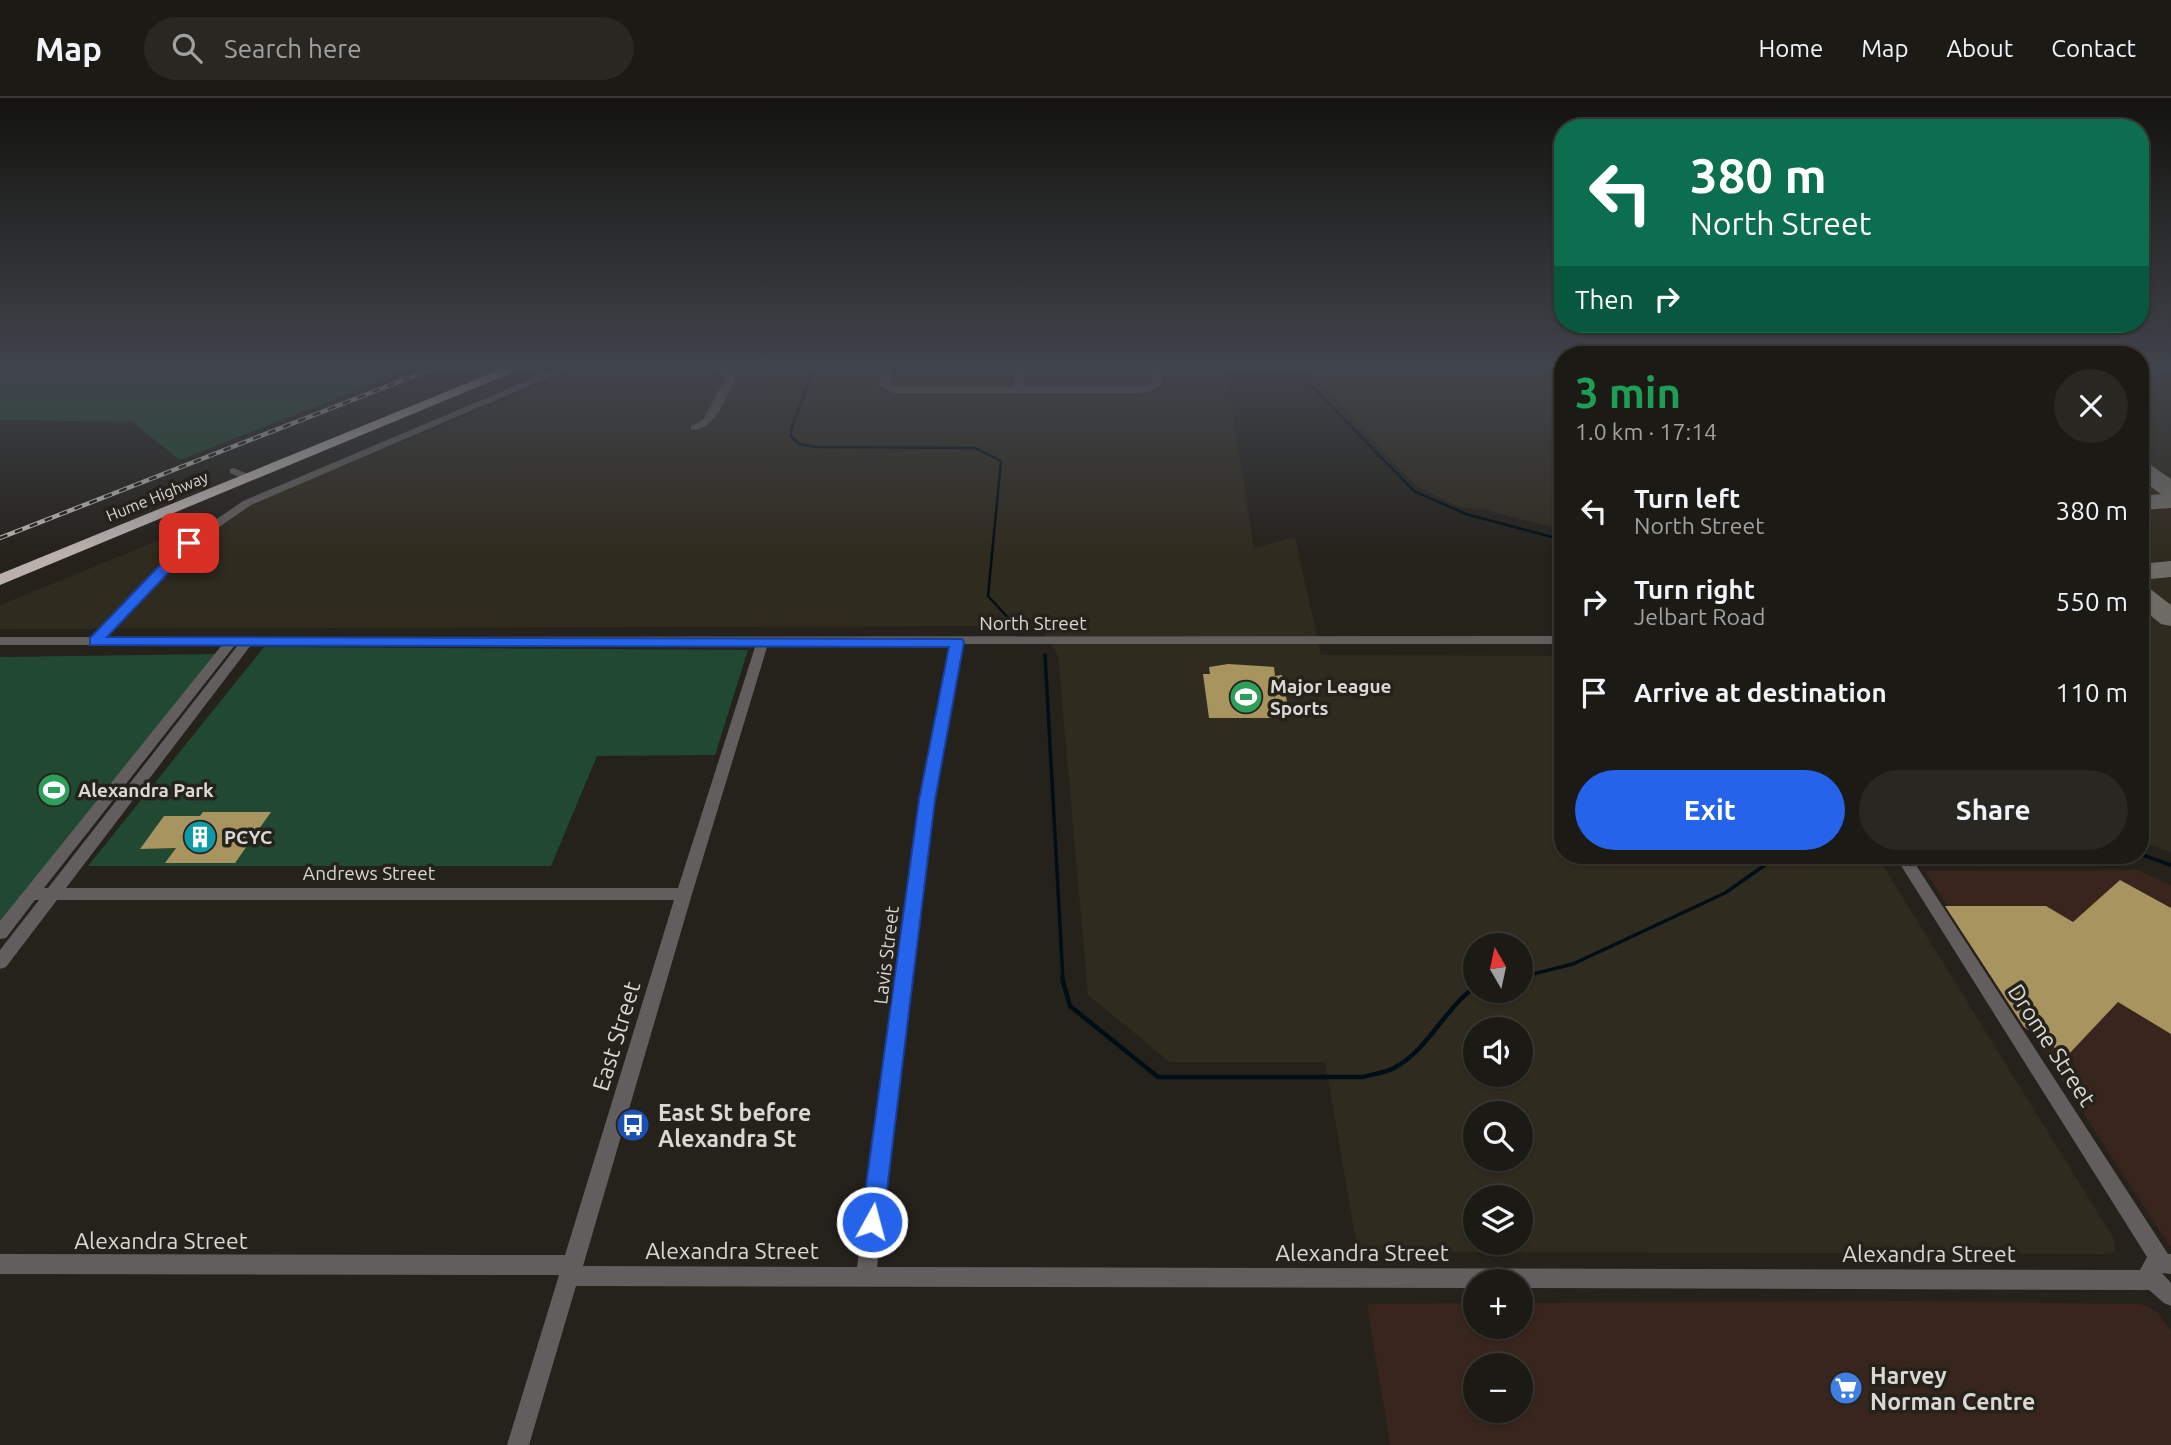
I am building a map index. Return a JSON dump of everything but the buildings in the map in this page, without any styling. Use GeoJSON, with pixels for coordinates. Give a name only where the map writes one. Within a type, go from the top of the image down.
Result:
{"type":"FeatureCollection","features":[{"type":"Feature","properties":{"kind":"highway","name":"Hume Highway"},"geometry":{"type":"LineString","coordinates":[[0,580],[348,429]]}},
{"type":"Feature","properties":{"kind":"highway","name":"Hume Highway"},"geometry":{"type":"LineString","coordinates":[[0,565],[360,429]]}},
{"type":"Feature","properties":{"kind":"street"},"geometry":{"type":"LineString","coordinates":[[95,641],[189,543],[247,503],[422,429]]}},
{"type":"Feature","properties":{"kind":"street","name":"North Street"},"geometry":{"type":"LineString","coordinates":[[0,641],[1554,640]]}},
{"type":"Feature","properties":{"kind":"street"},"geometry":{"type":"LineString","coordinates":[[0,933],[231,642]]}},
{"type":"Feature","properties":{"kind":"street"},"geometry":{"type":"LineString","coordinates":[[0,962],[247,642]]}},
{"type":"Feature","properties":{"kind":"street","name":"East Street"},"geometry":{"type":"LineString","coordinates":[[518,1445],[763,642]]}},
{"type":"Feature","properties":{"kind":"street","name":"Lavis Street"},"geometry":{"type":"LineString","coordinates":[[866,1274],[927,800],[957,642]]}},
{"type":"Feature","properties":{"kind":"street","name":"Drome Street"},"geometry":{"type":"LineString","coordinates":[[1907,864],[2162,1268],[2171,1296]]}},
{"type":"Feature","properties":{"kind":"street","name":"Andrews Street"},"geometry":{"type":"LineString","coordinates":[[31,894],[684,894]]}},
{"type":"Feature","properties":{"kind":"street","name":"Alexandra Street"},"geometry":{"type":"LineString","coordinates":[[0,1264],[866,1274],[2162,1268]]}},
{"type":"Feature","properties":{"kind":"shaded area"},"geometry":{"type":"Polygon","coordinates":[[[433,429],[1235,429],[1254,548],[1295,537],[1321,655],[1554,656],[1554,864],[1882,864],[2114,1239],[2115,1251],[2109,1254],[1533,1252],[1533,1185],[1463,1185],[1463,1252],[1358,1252],[1325,1062],[1170,1062],[1088,995],[1058,655],[1040,626],[0,629],[0,605],[433,429]]]}},
{"type":"Feature","properties":{"kind":"shaded area"},"geometry":{"type":"Polygon","coordinates":[[[1363,429],[1554,429],[1554,528],[1486,510],[1462,508],[1422,489],[1406,476],[1363,429]]]}},
{"type":"Feature","properties":{"kind":"shaded area"},"geometry":{"type":"Polygon","coordinates":[[[2149,429],[2171,429],[2171,852],[2149,844],[2149,429]]]}},
{"type":"Feature","properties":{"kind":"shaded area"},"geometry":{"type":"Polygon","coordinates":[[[2138,870],[2171,885],[2171,1248],[1925,871],[2138,870]]]}},
{"type":"Feature","properties":{"kind":"shaded area","name":"Harvey Norman Centre"},"geometry":{"type":"Polygon","coordinates":[[[1904,1301],[2138,1304],[2157,1312],[2171,1331],[2171,1445],[1390,1445],[1367,1304],[1463,1303],[1463,1339],[1533,1339],[1533,1303],[1904,1301]]]}},
{"type":"Feature","properties":{"kind":"green space"},"geometry":{"type":"Polygon","coordinates":[[[141,429],[259,429],[180,460],[141,429]]]}},
{"type":"Feature","properties":{"kind":"green space"},"geometry":{"type":"Polygon","coordinates":[[[264,647],[748,650],[715,755],[597,756],[551,866],[88,866],[264,647]]]}},
{"type":"Feature","properties":{"kind":"green space","name":"Alexandra Park"},"geometry":{"type":"Polygon","coordinates":[[[217,654],[0,923],[0,657],[217,654]]]}},
{"type":"Feature","properties":{"kind":"waterway"},"geometry":{"type":"LineString","coordinates":[[791,429],[791,436],[799,444],[816,447],[975,448],[1001,461],[988,596],[1012,622]]}},
{"type":"Feature","properties":{"kind":"waterway"},"geometry":{"type":"LineString","coordinates":[[1354,429],[1414,491],[1466,514],[1554,538]]}},
{"type":"Feature","properties":{"kind":"waterway"},"geometry":{"type":"LineString","coordinates":[[1045,655],[1063,980]]}},
{"type":"Feature","properties":{"kind":"waterway"},"geometry":{"type":"LineString","coordinates":[[2149,857],[2171,865]]}},
{"type":"Feature","properties":{"kind":"waterway"},"geometry":{"type":"LineString","coordinates":[[1533,974],[1573,964],[1725,893],[1766,864]]}},
{"type":"Feature","properties":{"kind":"waterway"},"geometry":{"type":"LineString","coordinates":[[1062,978],[1070,1006],[1158,1077],[1363,1077],[1383,1072],[1394,1068],[1417,1051],[1463,997]]}},
{"type":"Feature","properties":{"kind":"taxiway"},"geometry":{"type":"LineString","coordinates":[[2149,474],[2171,490]]}},
{"type":"Feature","properties":{"kind":"taxiway"},"geometry":{"type":"LineString","coordinates":[[2149,502],[2171,501]]}},
{"type":"Feature","properties":{"kind":"taxiway"},"geometry":{"type":"LineString","coordinates":[[2149,571],[2171,569]]}},
{"type":"Feature","properties":{"kind":"taxiway"},"geometry":{"type":"LineString","coordinates":[[2149,601],[2171,618]]}},
{"type":"Feature","properties":{"kind":"railway"},"geometry":{"type":"LineString","coordinates":[[0,538],[279,429]]}},
{"type":"Feature","properties":{"kind":"place","name":"Major League Sports"},"geometry":{"type":"Point","coordinates":[1246,697]}},
{"type":"Feature","properties":{"kind":"place","name":"Alexandra Park"},"geometry":{"type":"Point","coordinates":[54,790]}},
{"type":"Feature","properties":{"kind":"place","name":"PCYC"},"geometry":{"type":"Point","coordinates":[200,837]}},
{"type":"Feature","properties":{"kind":"place","name":"East St before Alexandra St"},"geometry":{"type":"Point","coordinates":[633,1125]}},
{"type":"Feature","properties":{"kind":"place","name":"Harvey Norman Centre"},"geometry":{"type":"Point","coordinates":[1846,1388]}},
{"type":"Feature","properties":{"kind":"route"},"geometry":{"type":"LineString","coordinates":[[189,543],[95,641],[957,642],[927,800],[872,1222]]}}]}
